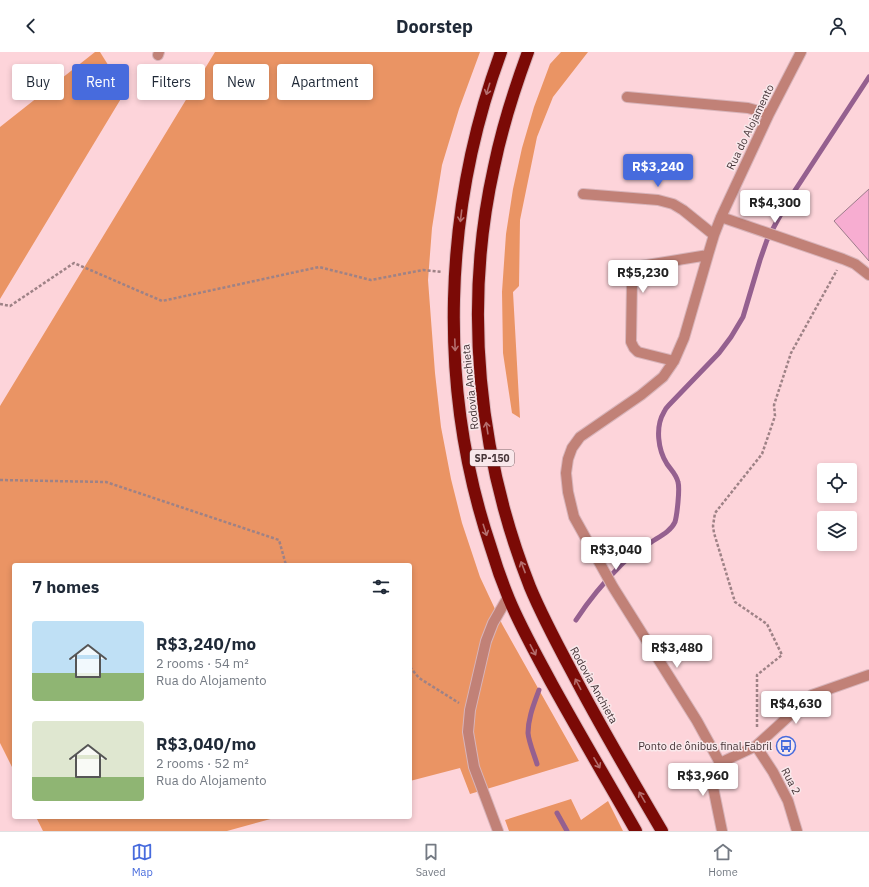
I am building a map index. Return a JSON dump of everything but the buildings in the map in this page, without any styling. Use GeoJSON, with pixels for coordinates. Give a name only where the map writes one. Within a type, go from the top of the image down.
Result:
{"type":"FeatureCollection","features":[{"type":"Feature","properties":{"kind":"highway","name":"Rodovia Anchieta"},"geometry":{"type":"LineString","coordinates":[[501,52],[487,92],[469,163],[460,221],[455,272],[455,354],[466,456],[483,525],[508,597],[529,641],[567,711],[636,831]]}},
{"type":"Feature","properties":{"kind":"highway","name":"Rodovia Anchieta"},"geometry":{"type":"LineString","coordinates":[[528,52],[501,134],[492,176],[482,239],[479,289],[479,346],[483,395],[491,452],[508,521],[518,554],[549,628],[589,705],[662,831]]}},
{"type":"Feature","properties":{"kind":"street","name":"Rua do Alojamento"},"geometry":{"type":"LineString","coordinates":[[720,763],[697,721],[613,587],[574,517],[568,492],[566,473],[568,459],[572,448],[580,437],[641,395],[663,377],[674,361],[684,338],[714,235],[721,217],[769,114],[801,52]]}},
{"type":"Feature","properties":{"kind":"street"},"geometry":{"type":"LineString","coordinates":[[627,97],[748,108],[769,114]]}},
{"type":"Feature","properties":{"kind":"street"},"geometry":{"type":"LineString","coordinates":[[583,194],[658,200],[673,204],[683,210],[714,235]]}},
{"type":"Feature","properties":{"kind":"street"},"geometry":{"type":"LineString","coordinates":[[721,217],[855,264],[869,275]]}},
{"type":"Feature","properties":{"kind":"street"},"geometry":{"type":"LineString","coordinates":[[674,361],[638,352],[631,342],[633,276],[641,266],[708,255]]}},
{"type":"Feature","properties":{"kind":"street"},"geometry":{"type":"LineString","coordinates":[[498,831],[474,766],[468,732],[470,710],[486,641],[493,623],[508,597]]}},
{"type":"Feature","properties":{"kind":"street"},"geometry":{"type":"LineString","coordinates":[[722,831],[712,787],[720,763],[756,746],[812,695],[869,675]]}},
{"type":"Feature","properties":{"kind":"street","name":"Rua 2"},"geometry":{"type":"LineString","coordinates":[[756,746],[773,772],[788,801],[796,831]]}},
{"type":"Feature","properties":{"kind":"path"},"geometry":{"type":"LineString","coordinates":[[756,746],[757,675],[782,655],[767,624],[735,602],[714,533],[713,526],[715,513],[762,454],[775,416],[774,405],[791,353],[843,260]]}},
{"type":"Feature","properties":{"kind":"path"},"geometry":{"type":"LineString","coordinates":[[0,304],[10,306],[74,263],[162,301],[319,267],[371,280],[423,270],[455,272]]}},
{"type":"Feature","properties":{"kind":"path"},"geometry":{"type":"LineString","coordinates":[[0,480],[106,482],[279,540],[285,563]]}},
{"type":"Feature","properties":{"kind":"path"},"geometry":{"type":"LineString","coordinates":[[412,669],[419,678],[470,710]]}},
{"type":"Feature","properties":{"kind":"shaded area"},"geometry":{"type":"Polygon","coordinates":[[[95,52],[100,52],[108,64],[80,64],[95,52]]]}},
{"type":"Feature","properties":{"kind":"shaded area"},"geometry":{"type":"Polygon","coordinates":[[[215,52],[480,52],[459,109],[442,165],[432,228],[428,280],[435,373],[441,427],[451,479],[462,523],[480,577],[502,624],[579,761],[470,794],[460,768],[412,780],[412,563],[12,563],[12,767],[0,743],[0,406],[186,100],[205,100],[205,68],[215,52]]]}},
{"type":"Feature","properties":{"kind":"shaded area"},"geometry":{"type":"Polygon","coordinates":[[[561,52],[588,52],[553,97],[537,137],[520,220],[519,286],[513,292],[520,418],[512,413],[503,353],[502,292],[506,234],[513,189],[522,148],[534,107],[550,64],[561,52]]]}},
{"type":"Feature","properties":{"kind":"shaded area"},"geometry":{"type":"Polygon","coordinates":[[[72,70],[72,100],[120,100],[0,299],[0,127],[34,100],[64,100],[64,76],[72,70]]]}},
{"type":"Feature","properties":{"kind":"shaded area"},"geometry":{"type":"Polygon","coordinates":[[[571,799],[581,820],[608,801],[623,831],[509,831],[505,820],[571,799]]]}},
{"type":"Feature","properties":{"kind":"shaded area"},"geometry":{"type":"Polygon","coordinates":[[[37,819],[271,819],[227,831],[43,831],[37,819]]]}},
{"type":"Feature","properties":{"kind":"waterway"},"geometry":{"type":"LineString","coordinates":[[576,620],[597,591],[621,565],[673,526],[677,514],[679,485],[674,473],[667,464],[661,452],[659,438],[659,424],[661,418],[667,407],[719,353],[731,337],[743,317],[767,240],[776,223],[790,198],[869,77]]}},
{"type":"Feature","properties":{"kind":"waterway"},"geometry":{"type":"LineString","coordinates":[[537,764],[530,745],[528,727],[530,716],[539,690]]}},
{"type":"Feature","properties":{"kind":"waterway"},"geometry":{"type":"LineString","coordinates":[[557,813],[567,831]]}},
{"type":"Feature","properties":{"kind":"place","name":"Ponto de ônibus final Fabril"},"geometry":{"type":"Point","coordinates":[786,746]}}]}
